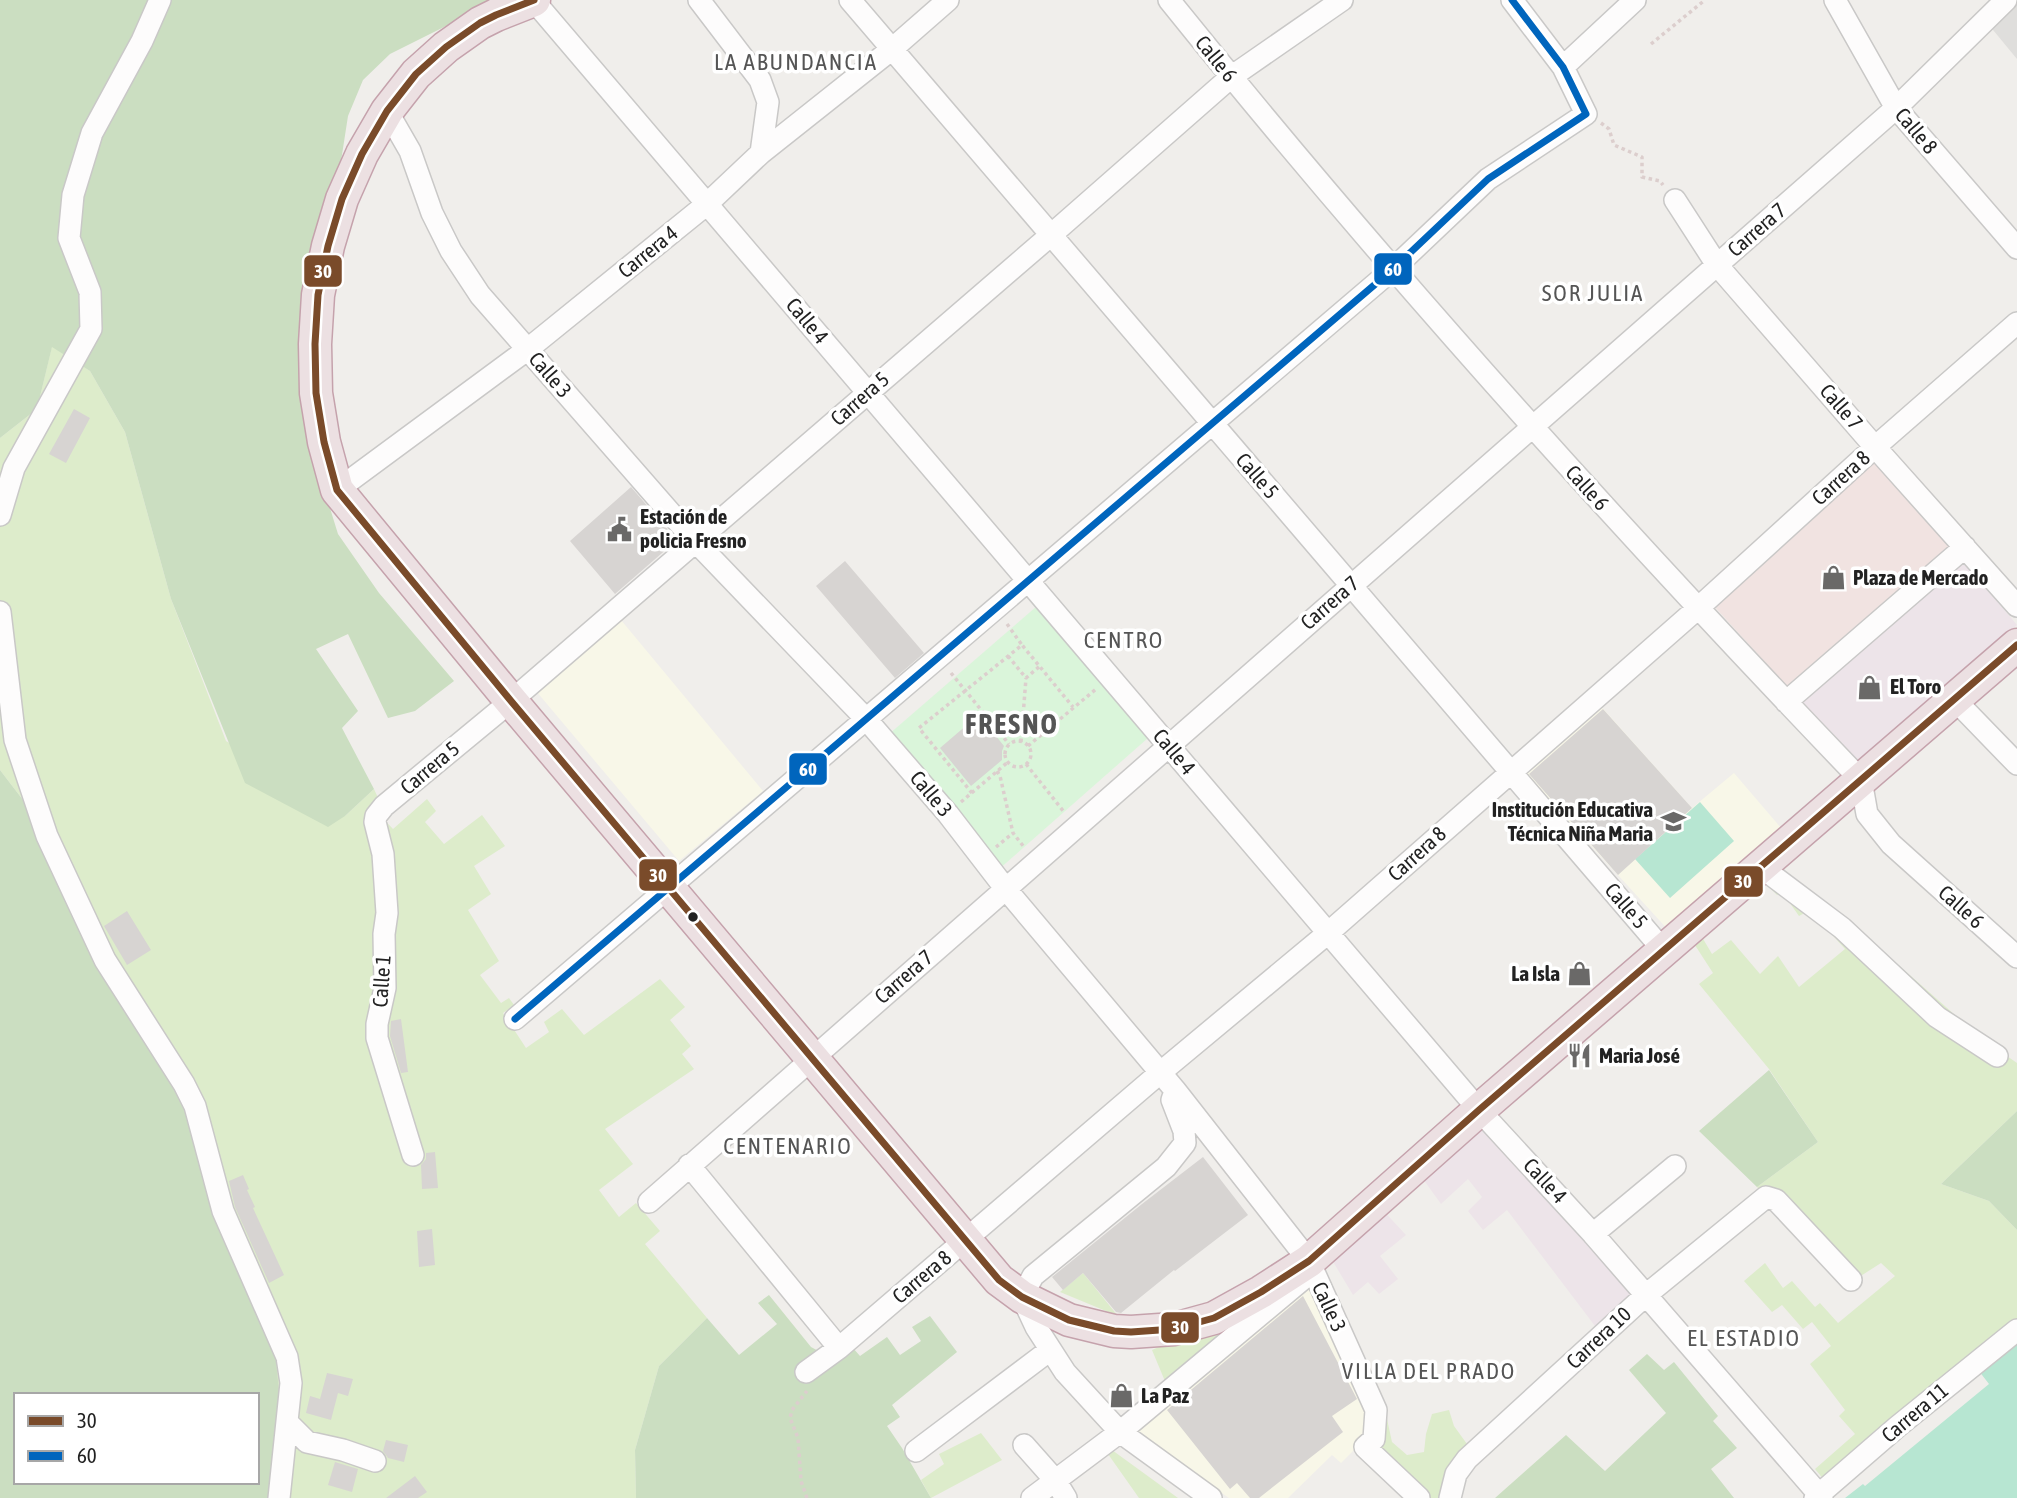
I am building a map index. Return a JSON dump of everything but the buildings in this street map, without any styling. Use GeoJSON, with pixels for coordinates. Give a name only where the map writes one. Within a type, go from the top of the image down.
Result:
{"type":"FeatureCollection","features":[{"type":"Feature","properties":{"kind":"highway"},"geometry":{"type":"LineString","coordinates":[[534,0],[498,7],[446,47],[416,75],[387,111],[362,154],[342,199],[328,246],[318,295],[315,344],[316,393],[324,442],[337,490],[511,701],[999,1280],[1022,1297],[1069,1320],[1114,1331],[1174,1329],[1214,1318],[1311,1266],[1479,1110],[2017,645]]}},
{"type":"Feature","properties":{"kind":"street"},"geometry":{"type":"LineString","coordinates":[[0,515],[14,468],[91,329],[90,292],[69,238],[74,195],[92,133],[142,41],[160,0]]}},
{"type":"Feature","properties":{"kind":"street","name":"Calle 4"},"geometry":{"type":"LineString","coordinates":[[534,0],[1479,1110],[1593,1234],[1819,1497]]}},
{"type":"Feature","properties":{"kind":"street"},"geometry":{"type":"LineString","coordinates":[[699,0],[760,80],[768,102],[761,153]]}},
{"type":"Feature","properties":{"kind":"street","name":"Calle 5"},"geometry":{"type":"LineString","coordinates":[[850,0],[1664,951]]}},
{"type":"Feature","properties":{"kind":"street","name":"Carrera 4"},"geometry":{"type":"LineString","coordinates":[[337,490],[528,349],[707,204],[761,153],[892,49],[948,0]]}},
{"type":"Feature","properties":{"kind":"street","name":"Calle 6"},"geometry":{"type":"LineString","coordinates":[[1169,0],[1230,77],[1393,269],[1532,427],[1697,609],[1861,780],[1867,814],[1891,844],[2017,957]]}},
{"type":"Feature","properties":{"kind":"street","name":"Carrera 5"},"geometry":{"type":"LineString","coordinates":[[384,806],[511,701],[1230,77],[1342,0]]}},
{"type":"Feature","properties":{"kind":"street"},"geometry":{"type":"LineString","coordinates":[[515,1019],[1393,269],[1488,179],[1582,106],[1563,67],[1513,0]]}},
{"type":"Feature","properties":{"kind":"street"},"geometry":{"type":"LineString","coordinates":[[1563,67],[1636,0]]}},
{"type":"Feature","properties":{"kind":"street","name":"Calle 8"},"geometry":{"type":"LineString","coordinates":[[1835,0],[1895,108],[2017,248]]}},
{"type":"Feature","properties":{"kind":"street","name":"Carrera 7"},"geometry":{"type":"LineString","coordinates":[[649,1202],[1895,108],[2006,0]]}},
{"type":"Feature","properties":{"kind":"street","name":"Calle 3"},"geometry":{"type":"LineString","coordinates":[[387,111],[410,151],[432,212],[451,251],[480,295],[695,541],[866,719],[948,814],[1005,888],[1161,1072],[1311,1266],[1376,1410],[1374,1439],[1365,1447],[1419,1498]]}},
{"type":"Feature","properties":{"kind":"street","name":"Calle 7"},"geometry":{"type":"LineString","coordinates":[[1675,200],[1717,265],[2017,606]]}},
{"type":"Feature","properties":{"kind":"street","name":"Carrera 8"},"geometry":{"type":"LineString","coordinates":[[806,1373],[839,1348],[1328,933],[2017,323]]}},
{"type":"Feature","properties":{"kind":"street"},"geometry":{"type":"LineString","coordinates":[[1786,702],[1965,547]]}},
{"type":"Feature","properties":{"kind":"street"},"geometry":{"type":"LineString","coordinates":[[0,612],[15,740],[47,836],[104,960],[184,1084],[195,1106],[223,1211],[287,1357],[292,1383],[279,1498]]}},
{"type":"Feature","properties":{"kind":"street"},"geometry":{"type":"LineString","coordinates":[[1954,699],[2017,764]]}},
{"type":"Feature","properties":{"kind":"street","name":"Calle 1"},"geometry":{"type":"LineString","coordinates":[[384,806],[375,822],[383,854],[387,913],[384,934],[385,988],[377,1024],[377,1038],[413,1156]]}},
{"type":"Feature","properties":{"kind":"street"},"geometry":{"type":"LineString","coordinates":[[1761,867],[1842,928],[1937,1017],[1997,1056]]}},
{"type":"Feature","properties":{"kind":"street"},"geometry":{"type":"LineString","coordinates":[[1175,1090],[1172,1100],[1184,1131],[1185,1143],[1166,1167],[1034,1276],[1022,1297],[1065,1372],[1120,1432],[1211,1498]]}},
{"type":"Feature","properties":{"kind":"street"},"geometry":{"type":"LineString","coordinates":[[689,1165],[839,1348]]}},
{"type":"Feature","properties":{"kind":"street"},"geometry":{"type":"LineString","coordinates":[[1593,1234],[1675,1166]]}},
{"type":"Feature","properties":{"kind":"street","name":"Carrera 10"},"geometry":{"type":"LineString","coordinates":[[1450,1498],[1456,1474],[1467,1459],[1646,1295],[1766,1197],[1776,1200],[1851,1280]]}},
{"type":"Feature","properties":{"kind":"street"},"geometry":{"type":"LineString","coordinates":[[1032,1498],[1120,1432],[1311,1266]]}},
{"type":"Feature","properties":{"kind":"street","name":"Carrera 11"},"geometry":{"type":"LineString","coordinates":[[1819,1497],[1897,1427],[2017,1330]]}},
{"type":"Feature","properties":{"kind":"street"},"geometry":{"type":"LineString","coordinates":[[916,1451],[1050,1350]]}},
{"type":"Feature","properties":{"kind":"street"},"geometry":{"type":"LineString","coordinates":[[287,1422],[307,1442],[375,1461]]}},
{"type":"Feature","properties":{"kind":"street"},"geometry":{"type":"LineString","coordinates":[[1024,1445],[1055,1480],[1066,1498]]}},
{"type":"Feature","properties":{"kind":"path"},"geometry":{"type":"LineString","coordinates":[[1651,44],[1704,0]]}},
{"type":"Feature","properties":{"kind":"path"},"geometry":{"type":"LineString","coordinates":[[1582,106],[1609,128],[1614,145],[1642,157],[1642,177],[1660,181],[1675,200]]}},
{"type":"Feature","properties":{"kind":"path"},"geometry":{"type":"LineString","coordinates":[[996,608],[1022,645],[1073,707]]}},
{"type":"Feature","properties":{"kind":"path"},"geometry":{"type":"LineString","coordinates":[[972,793],[919,729],[1022,645]]}},
{"type":"Feature","properties":{"kind":"path"},"geometry":{"type":"LineString","coordinates":[[1008,656],[1026,677],[1021,742]]}},
{"type":"Feature","properties":{"kind":"path"},"geometry":{"type":"LineString","coordinates":[[938,658],[1009,744]]}},
{"type":"Feature","properties":{"kind":"path"},"geometry":{"type":"LineString","coordinates":[[1026,677],[1040,666]]}},
{"type":"Feature","properties":{"kind":"path"},"geometry":{"type":"LineString","coordinates":[[1028,746],[1110,678]]}},
{"type":"Feature","properties":{"kind":"path"},"geometry":{"type":"LineString","coordinates":[[1021,742],[1028,746],[1031,756],[1026,765],[1016,767],[1008,762],[1005,753],[1009,744],[1021,742]]}},
{"type":"Feature","properties":{"kind":"path"},"geometry":{"type":"LineString","coordinates":[[948,814],[1008,762]]}},
{"type":"Feature","properties":{"kind":"path"},"geometry":{"type":"LineString","coordinates":[[1026,765],[1076,826]]}},
{"type":"Feature","properties":{"kind":"path"},"geometry":{"type":"LineString","coordinates":[[997,771],[1013,833]]}},
{"type":"Feature","properties":{"kind":"path"},"geometry":{"type":"LineString","coordinates":[[806,1373],[808,1390],[792,1410],[790,1418],[798,1438],[801,1481],[807,1498]]}},
{"type":"Feature","properties":{"kind":"shaded area"},"geometry":{"type":"Polygon","coordinates":[[[2008,0],[2017,0],[2017,59],[1984,19],[2008,0]]]}},
{"type":"Feature","properties":{"kind":"shaded area","name":"Plaza de Mercado"},"geometry":{"type":"Polygon","coordinates":[[[1874,453],[1955,551],[1791,691],[1714,606],[1874,453]]]}},
{"type":"Feature","properties":{"kind":"shaded area"},"geometry":{"type":"Polygon","coordinates":[[[1955,551],[2017,625],[1853,765],[1791,691],[1955,551]]]}},
{"type":"Feature","properties":{"kind":"shaded area"},"geometry":{"type":"Polygon","coordinates":[[[616,614],[763,791],[679,861],[531,685],[616,614]]]}},
{"type":"Feature","properties":{"kind":"shaded area","name":"Institución Educativa Técnica Niña Maria"},"geometry":{"type":"Polygon","coordinates":[[[1599,704],[1692,808],[1734,773],[1788,836],[1671,933],[1521,769],[1599,704]]]}},
{"type":"Feature","properties":{"kind":"shaded area"},"geometry":{"type":"Polygon","coordinates":[[[1478,1121],[1638,1291],[1595,1326],[1507,1210],[1483,1230],[1468,1211],[1482,1197],[1468,1179],[1441,1204],[1418,1172],[1478,1121]]]}},
{"type":"Feature","properties":{"kind":"shaded area"},"geometry":{"type":"Polygon","coordinates":[[[1379,1206],[1406,1235],[1380,1256],[1398,1279],[1379,1294],[1368,1282],[1353,1295],[1332,1260],[1379,1206]]]}},
{"type":"Feature","properties":{"kind":"shaded area"},"geometry":{"type":"Polygon","coordinates":[[[1308,1283],[1369,1411],[1370,1437],[1341,1463],[1332,1455],[1288,1498],[1229,1498],[1124,1426],[1308,1283]]]}},
{"type":"Feature","properties":{"kind":"green space"},"geometry":{"type":"Polygon","coordinates":[[[0,0],[491,0],[490,4],[390,54],[363,80],[348,116],[313,342],[308,437],[338,534],[379,593],[454,681],[415,711],[388,718],[348,634],[316,649],[358,711],[342,728],[374,789],[345,816],[328,827],[245,783],[171,599],[125,432],[90,371],[52,347],[37,409],[0,438],[0,0]]]}},
{"type":"Feature","properties":{"kind":"green space"},"geometry":{"type":"Polygon","coordinates":[[[52,346],[90,371],[125,432],[171,599],[226,741],[345,816],[374,789],[379,800],[379,814],[393,829],[427,799],[436,811],[425,822],[444,844],[482,815],[505,846],[474,866],[491,894],[468,910],[499,961],[480,975],[501,1003],[509,998],[514,1005],[503,1013],[526,1048],[549,1032],[544,1022],[562,1009],[584,1035],[660,979],[685,1007],[670,1020],[691,1046],[682,1054],[694,1069],[605,1129],[633,1164],[599,1190],[619,1217],[636,1203],[660,1231],[645,1244],[707,1318],[659,1366],[635,1450],[636,1498],[271,1498],[273,1332],[212,1214],[183,1087],[33,813],[0,770],[0,438],[37,409],[52,346]]]}},
{"type":"Feature","properties":{"kind":"green space"},"geometry":{"type":"Polygon","coordinates":[[[1037,606],[1148,738],[998,870],[888,735],[1037,606]]]}},
{"type":"Feature","properties":{"kind":"green space"},"geometry":{"type":"Polygon","coordinates":[[[0,770],[33,813],[183,1087],[212,1214],[273,1332],[279,1391],[271,1498],[0,1498],[0,770]]]}},
{"type":"Feature","properties":{"kind":"green space"},"geometry":{"type":"Polygon","coordinates":[[[1700,802],[1734,841],[1670,898],[1635,859],[1700,802]]]}},
{"type":"Feature","properties":{"kind":"green space"},"geometry":{"type":"Polygon","coordinates":[[[1759,877],[1843,916],[1981,1038],[2017,1063],[2017,1111],[1941,1184],[1989,1201],[2017,1230],[2017,1326],[1830,1487],[1815,1469],[1855,1434],[1839,1416],[1845,1410],[1810,1364],[1831,1346],[1812,1322],[1803,1329],[1782,1305],[1772,1312],[1744,1281],[1765,1263],[1783,1288],[1792,1281],[1815,1307],[1820,1303],[1838,1323],[1895,1276],[1881,1263],[1856,1279],[1757,1187],[1818,1142],[1769,1069],[1699,984],[1713,973],[1691,939],[1699,932],[1712,954],[1731,940],[1760,974],[1778,956],[1799,987],[1845,949],[1810,910],[1799,916],[1782,892],[1777,895],[1759,877]]]}},
{"type":"Feature","properties":{"kind":"green space"},"geometry":{"type":"Polygon","coordinates":[[[1769,1070],[1818,1142],[1757,1187],[1699,1131],[1769,1070]]]}},
{"type":"Feature","properties":{"kind":"green space"},"geometry":{"type":"Polygon","coordinates":[[[2017,1111],[2017,1230],[1989,1201],[1941,1184],[2017,1111]]]}},
{"type":"Feature","properties":{"kind":"green space"},"geometry":{"type":"Polygon","coordinates":[[[1306,1267],[1167,1386],[1152,1350],[1232,1315],[1306,1267]]]}},
{"type":"Feature","properties":{"kind":"green space"},"geometry":{"type":"Polygon","coordinates":[[[1320,1269],[1387,1419],[1392,1442],[1407,1455],[1424,1452],[1432,1414],[1449,1410],[1454,1426],[1467,1444],[1451,1469],[1444,1498],[1420,1498],[1370,1437],[1369,1411],[1320,1269]]]}},
{"type":"Feature","properties":{"kind":"green space"},"geometry":{"type":"Polygon","coordinates":[[[1083,1273],[1118,1316],[1060,1292],[1083,1273]]]}},
{"type":"Feature","properties":{"kind":"green space"},"geometry":{"type":"Polygon","coordinates":[[[769,1295],[811,1347],[824,1354],[845,1339],[860,1356],[887,1337],[900,1355],[921,1341],[912,1327],[930,1316],[957,1352],[892,1405],[900,1417],[887,1426],[931,1498],[636,1498],[635,1450],[659,1366],[707,1318],[739,1355],[777,1324],[758,1303],[769,1295]]]}},
{"type":"Feature","properties":{"kind":"green space"},"geometry":{"type":"Polygon","coordinates":[[[2017,1326],[2017,1498],[1845,1498],[1863,1484],[1865,1486],[1989,1384],[1972,1362],[2017,1326]]]}},
{"type":"Feature","properties":{"kind":"green space"},"geometry":{"type":"Polygon","coordinates":[[[1647,1354],[1664,1370],[1674,1362],[1718,1416],[1713,1421],[1737,1448],[1711,1469],[1734,1498],[1495,1498],[1566,1435],[1605,1471],[1666,1413],[1629,1370],[1647,1354]]]}},
{"type":"Feature","properties":{"kind":"green space"},"geometry":{"type":"Polygon","coordinates":[[[981,1433],[1002,1460],[931,1498],[921,1480],[944,1464],[939,1454],[981,1433]]]}},
{"type":"Feature","properties":{"kind":"green space"},"geometry":{"type":"Polygon","coordinates":[[[1112,1450],[1178,1498],[1139,1498],[1108,1454],[1112,1450]]]}},
{"type":"Feature","properties":{"kind":"transit line","name":"30"},"geometry":{"type":"LineString","coordinates":[[534,0],[480,23],[446,47],[416,74],[387,111],[362,154],[342,199],[328,246],[318,295],[315,344],[316,393],[324,442],[337,490],[511,701],[999,1280],[1022,1297],[1069,1320],[1114,1331],[1174,1329],[1214,1318],[1309,1261],[1479,1110],[2017,645]]}},
{"type":"Feature","properties":{"kind":"transit line","name":"60"},"geometry":{"type":"LineString","coordinates":[[515,1019],[1393,269],[1488,179],[1586,114],[1563,67],[1512,0]]}},
{"type":"Feature","properties":{"kind":"place","name":"Estación de policia Fresno"},"geometry":{"type":"Point","coordinates":[620,529]}},
{"type":"Feature","properties":{"kind":"place","name":"Plaza de Mercado"},"geometry":{"type":"Point","coordinates":[1833,578]}},
{"type":"Feature","properties":{"kind":"place","name":"El Toro"},"geometry":{"type":"Point","coordinates":[1870,687]}},
{"type":"Feature","properties":{"kind":"place","name":"Institución Educativa Técnica Niña Maria"},"geometry":{"type":"Point","coordinates":[1673,822]}},
{"type":"Feature","properties":{"kind":"place","name":"La Isla"},"geometry":{"type":"Point","coordinates":[1580,974]}},
{"type":"Feature","properties":{"kind":"place","name":"Maria José"},"geometry":{"type":"Point","coordinates":[1579,1056]}},
{"type":"Feature","properties":{"kind":"place","name":"La Paz"},"geometry":{"type":"Point","coordinates":[1121,1396]}},
{"type":"Feature","properties":{"kind":"district","name":"LA ABUNDANCIA"},"geometry":{"type":"Point","coordinates":[796,62]}},
{"type":"Feature","properties":{"kind":"district","name":"SOR JULIA"},"geometry":{"type":"Point","coordinates":[1593,293]}},
{"type":"Feature","properties":{"kind":"district","name":"CENTRO"},"geometry":{"type":"Point","coordinates":[1124,640]}},
{"type":"Feature","properties":{"kind":"district","name":"FRESNO"},"geometry":{"type":"Point","coordinates":[1012,724]}},
{"type":"Feature","properties":{"kind":"district","name":"CENTENARIO"},"geometry":{"type":"Point","coordinates":[788,1146]}},
{"type":"Feature","properties":{"kind":"district","name":"EL ESTADIO"},"geometry":{"type":"Point","coordinates":[1744,1338]}},
{"type":"Feature","properties":{"kind":"district","name":"VILLA DEL PRADO"},"geometry":{"type":"Point","coordinates":[1429,1371]}}]}
